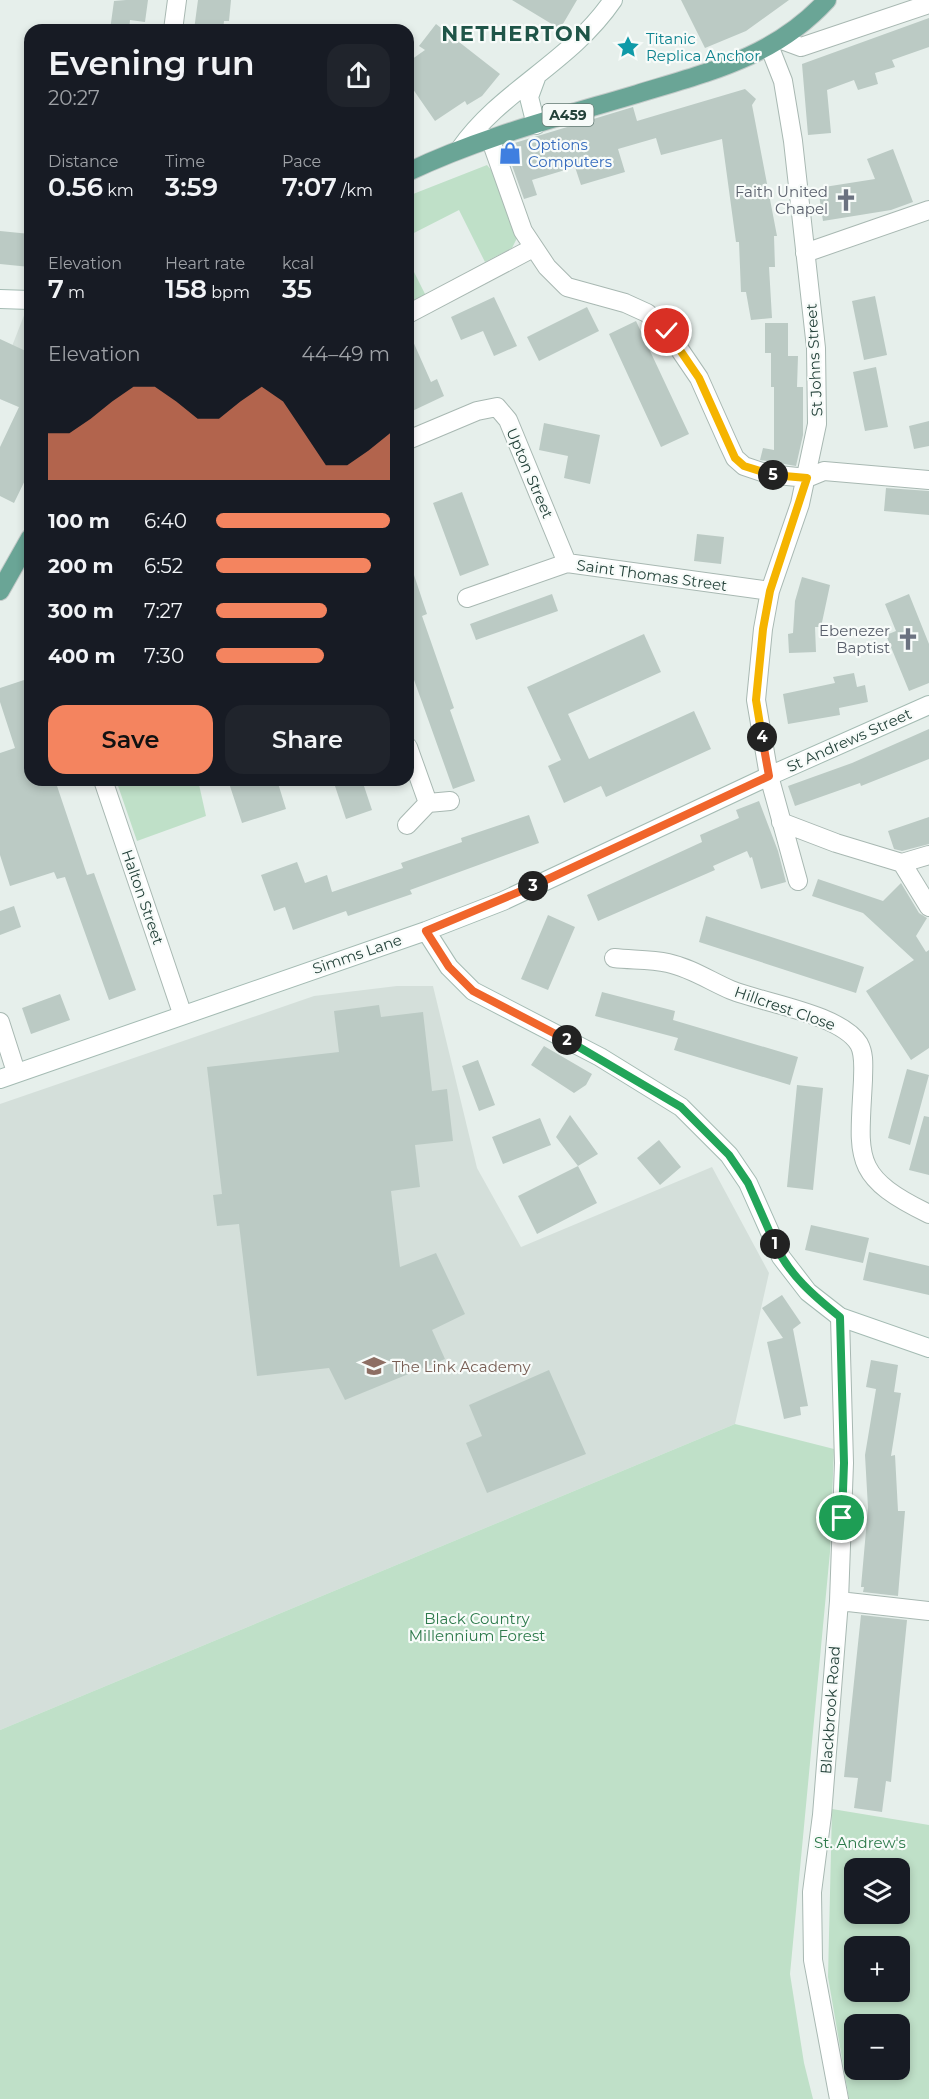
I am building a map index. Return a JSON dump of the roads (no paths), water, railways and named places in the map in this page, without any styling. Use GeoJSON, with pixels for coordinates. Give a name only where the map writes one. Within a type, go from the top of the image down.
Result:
{"type":"FeatureCollection","features":[{"type":"Feature","properties":{"kind":"main road","name":"A459"},"geometry":{"type":"LineString","coordinates":[[414,169],[460,148],[700,75],[776,44],[827,0]]}},
{"type":"Feature","properties":{"kind":"main road"},"geometry":{"type":"LineString","coordinates":[[0,591],[24,549]]}},
{"type":"Feature","properties":{"kind":"street"},"geometry":{"type":"LineString","coordinates":[[174,24],[177,0]]}},
{"type":"Feature","properties":{"kind":"street"},"geometry":{"type":"LineString","coordinates":[[460,148],[476,126],[581,40],[613,0]]}},
{"type":"Feature","properties":{"kind":"street"},"geometry":{"type":"LineString","coordinates":[[776,44],[801,47],[929,4]]}},
{"type":"Feature","properties":{"kind":"street","name":"St Johns Street"},"geometry":{"type":"LineString","coordinates":[[776,44],[783,81],[816,348],[817,424],[807,478],[770,591],[763,629],[756,700],[769,776],[798,881]]}},
{"type":"Feature","properties":{"kind":"street"},"geometry":{"type":"LineString","coordinates":[[536,78],[529,97],[536,125]]}},
{"type":"Feature","properties":{"kind":"street"},"geometry":{"type":"LineString","coordinates":[[490,138],[523,231],[533,248],[567,287],[632,306],[647,313],[667,331],[699,378],[735,458],[744,466],[768,474],[807,478],[824,471],[929,480]]}},
{"type":"Feature","properties":{"kind":"street"},"geometry":{"type":"LineString","coordinates":[[805,253],[929,210]]}},
{"type":"Feature","properties":{"kind":"street"},"geometry":{"type":"LineString","coordinates":[[414,311],[533,248]]}},
{"type":"Feature","properties":{"kind":"street"},"geometry":{"type":"LineString","coordinates":[[0,299],[24,300]]}},
{"type":"Feature","properties":{"kind":"street","name":"Upton Street"},"geometry":{"type":"LineString","coordinates":[[414,437],[477,411],[497,407],[508,420],[567,563]]}},
{"type":"Feature","properties":{"kind":"street","name":"Saint Thomas Street"},"geometry":{"type":"LineString","coordinates":[[467,598],[567,563],[770,591]]}},
{"type":"Feature","properties":{"kind":"street","name":"St Andrews Street"},"geometry":{"type":"LineString","coordinates":[[769,776],[929,705]]}},
{"type":"Feature","properties":{"kind":"street"},"geometry":{"type":"LineString","coordinates":[[414,764],[428,803]]}},
{"type":"Feature","properties":{"kind":"street","name":"Simms Lane"},"geometry":{"type":"LineString","coordinates":[[8,1076],[182,1013],[242,996],[426,931],[503,901],[769,776]]}},
{"type":"Feature","properties":{"kind":"street","name":"Halton Street"},"geometry":{"type":"LineString","coordinates":[[105,786],[182,1013]]}},
{"type":"Feature","properties":{"kind":"street"},"geometry":{"type":"LineString","coordinates":[[407,825],[428,803],[450,801]]}},
{"type":"Feature","properties":{"kind":"street"},"geometry":{"type":"LineString","coordinates":[[782,822],[836,843],[902,863],[929,855]]}},
{"type":"Feature","properties":{"kind":"street"},"geometry":{"type":"LineString","coordinates":[[902,863],[929,907]]}},
{"type":"Feature","properties":{"kind":"street"},"geometry":{"type":"LineString","coordinates":[[426,931],[449,967],[473,991],[600,1058],[681,1107],[729,1155],[748,1183],[781,1257],[808,1292],[840,1317],[929,1348]]}},
{"type":"Feature","properties":{"kind":"street","name":"Hillcrest Close"},"geometry":{"type":"LineString","coordinates":[[614,958],[667,963],[692,971],[732,991],[797,1010],[843,1028],[859,1044],[864,1057],[860,1138],[861,1153],[866,1169],[897,1199],[929,1214]]}},
{"type":"Feature","properties":{"kind":"street"},"geometry":{"type":"LineString","coordinates":[[0,1022],[8,1076]]}},
{"type":"Feature","properties":{"kind":"street","name":"Blackbrook Road"},"geometry":{"type":"LineString","coordinates":[[839,2099],[813,1960],[812,1892],[822,1815],[839,1601],[844,1463],[840,1317]]}},
{"type":"Feature","properties":{"kind":"street"},"geometry":{"type":"LineString","coordinates":[[839,1601],[929,1611]]}},
{"type":"Feature","properties":{"kind":"place","name":"Titanic Replica Anchor"},"geometry":{"type":"Point","coordinates":[628,47]}},
{"type":"Feature","properties":{"kind":"place","name":"Options Computers"},"geometry":{"type":"Point","coordinates":[510,153]}},
{"type":"Feature","properties":{"kind":"place","name":"Faith United Chapel"},"geometry":{"type":"Point","coordinates":[846,200]}},
{"type":"Feature","properties":{"kind":"place","name":"Ebenezer Baptist"},"geometry":{"type":"Point","coordinates":[908,639]}},
{"type":"Feature","properties":{"kind":"place","name":"The Link Academy"},"geometry":{"type":"Point","coordinates":[374,1366]}},
{"type":"Feature","properties":{"kind":"district","name":"NETHERTON"},"geometry":{"type":"Point","coordinates":[517,33]}},
{"type":"Feature","properties":{"kind":"park label","name":"Black Country Millennium Forest"},"geometry":{"type":"Point","coordinates":[477,1626]}},
{"type":"Feature","properties":{"kind":"park label","name":"St. Andrew's"},"geometry":{"type":"Point","coordinates":[860,1842]}}]}
